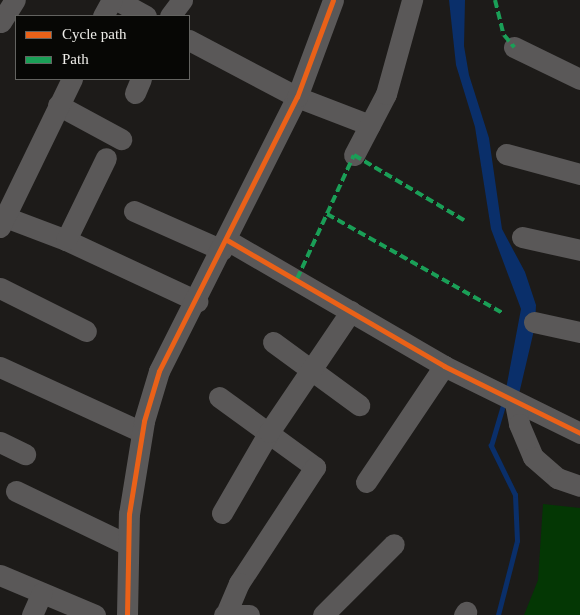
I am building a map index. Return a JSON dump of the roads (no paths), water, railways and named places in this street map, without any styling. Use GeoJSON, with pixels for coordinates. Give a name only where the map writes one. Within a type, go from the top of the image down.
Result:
{"type":"FeatureCollection","features":[{"type":"Feature","properties":{"kind":"street"},"geometry":{"type":"LineString","coordinates":[[1,22],[15,0]]}},
{"type":"Feature","properties":{"kind":"street"},"geometry":{"type":"LineString","coordinates":[[104,15],[112,0]]}},
{"type":"Feature","properties":{"kind":"street"},"geometry":{"type":"LineString","coordinates":[[117,0],[144,15]]}},
{"type":"Feature","properties":{"kind":"street"},"geometry":{"type":"LineString","coordinates":[[171,15],[182,0]]}},
{"type":"Feature","properties":{"kind":"street"},"geometry":{"type":"LineString","coordinates":[[127,615],[129,514],[142,432],[160,371],[197,302],[297,97],[333,0]]}},
{"type":"Feature","properties":{"kind":"street"},"geometry":{"type":"LineString","coordinates":[[354,155],[386,94],[412,0]]}},
{"type":"Feature","properties":{"kind":"street"},"geometry":{"type":"LineString","coordinates":[[190,41],[297,97],[370,125]]}},
{"type":"Feature","properties":{"kind":"street"},"geometry":{"type":"LineString","coordinates":[[514,47],[580,79]]}},
{"type":"Feature","properties":{"kind":"street"},"geometry":{"type":"LineString","coordinates":[[71,80],[1,219],[66,240],[197,302]]}},
{"type":"Feature","properties":{"kind":"street"},"geometry":{"type":"LineString","coordinates":[[58,105],[121,138]]}},
{"type":"Feature","properties":{"kind":"street"},"geometry":{"type":"LineString","coordinates":[[506,154],[580,174]]}},
{"type":"Feature","properties":{"kind":"street"},"geometry":{"type":"LineString","coordinates":[[66,240],[106,158]]}},
{"type":"Feature","properties":{"kind":"street"},"geometry":{"type":"LineString","coordinates":[[134,211],[225,245],[351,311],[444,366],[580,433]]}},
{"type":"Feature","properties":{"kind":"street"},"geometry":{"type":"LineString","coordinates":[[522,237],[580,250]]}},
{"type":"Feature","properties":{"kind":"street"},"geometry":{"type":"LineString","coordinates":[[0,288],[86,331]]}},
{"type":"Feature","properties":{"kind":"street"},"geometry":{"type":"LineString","coordinates":[[222,513],[269,432],[351,311]]}},
{"type":"Feature","properties":{"kind":"street"},"geometry":{"type":"LineString","coordinates":[[534,322],[580,332]]}},
{"type":"Feature","properties":{"kind":"street"},"geometry":{"type":"LineString","coordinates":[[273,342],[359,405]]}},
{"type":"Feature","properties":{"kind":"street"},"geometry":{"type":"LineString","coordinates":[[366,482],[444,366]]}},
{"type":"Feature","properties":{"kind":"street"},"geometry":{"type":"LineString","coordinates":[[0,367],[142,432]]}},
{"type":"Feature","properties":{"kind":"street"},"geometry":{"type":"LineString","coordinates":[[505,397],[533,457],[557,478],[580,486]]}},
{"type":"Feature","properties":{"kind":"street"},"geometry":{"type":"LineString","coordinates":[[219,398],[315,466],[239,583],[225,614],[249,615]]}},
{"type":"Feature","properties":{"kind":"street"},"geometry":{"type":"LineString","coordinates":[[0,442],[25,454]]}},
{"type":"Feature","properties":{"kind":"street"},"geometry":{"type":"LineString","coordinates":[[16,491],[128,544]]}},
{"type":"Feature","properties":{"kind":"street"},"geometry":{"type":"LineString","coordinates":[[324,615],[394,544]]}},
{"type":"Feature","properties":{"kind":"street"},"geometry":{"type":"LineString","coordinates":[[0,575],[96,615]]}},
{"type":"Feature","properties":{"kind":"street"},"geometry":{"type":"LineString","coordinates":[[32,615],[42,592]]}},
{"type":"Feature","properties":{"kind":"water"},"geometry":{"type":"Polygon","coordinates":[[[449,0],[465,0],[464,46],[469,75],[489,138],[502,229],[525,272],[536,305],[535,326],[519,394],[506,389],[521,309],[491,229],[475,127],[456,65],[449,0]]]}},
{"type":"Feature","properties":{"kind":"waterway"},"geometry":{"type":"LineString","coordinates":[[498,615],[517,541],[515,495],[491,446],[504,402]]}}]}
